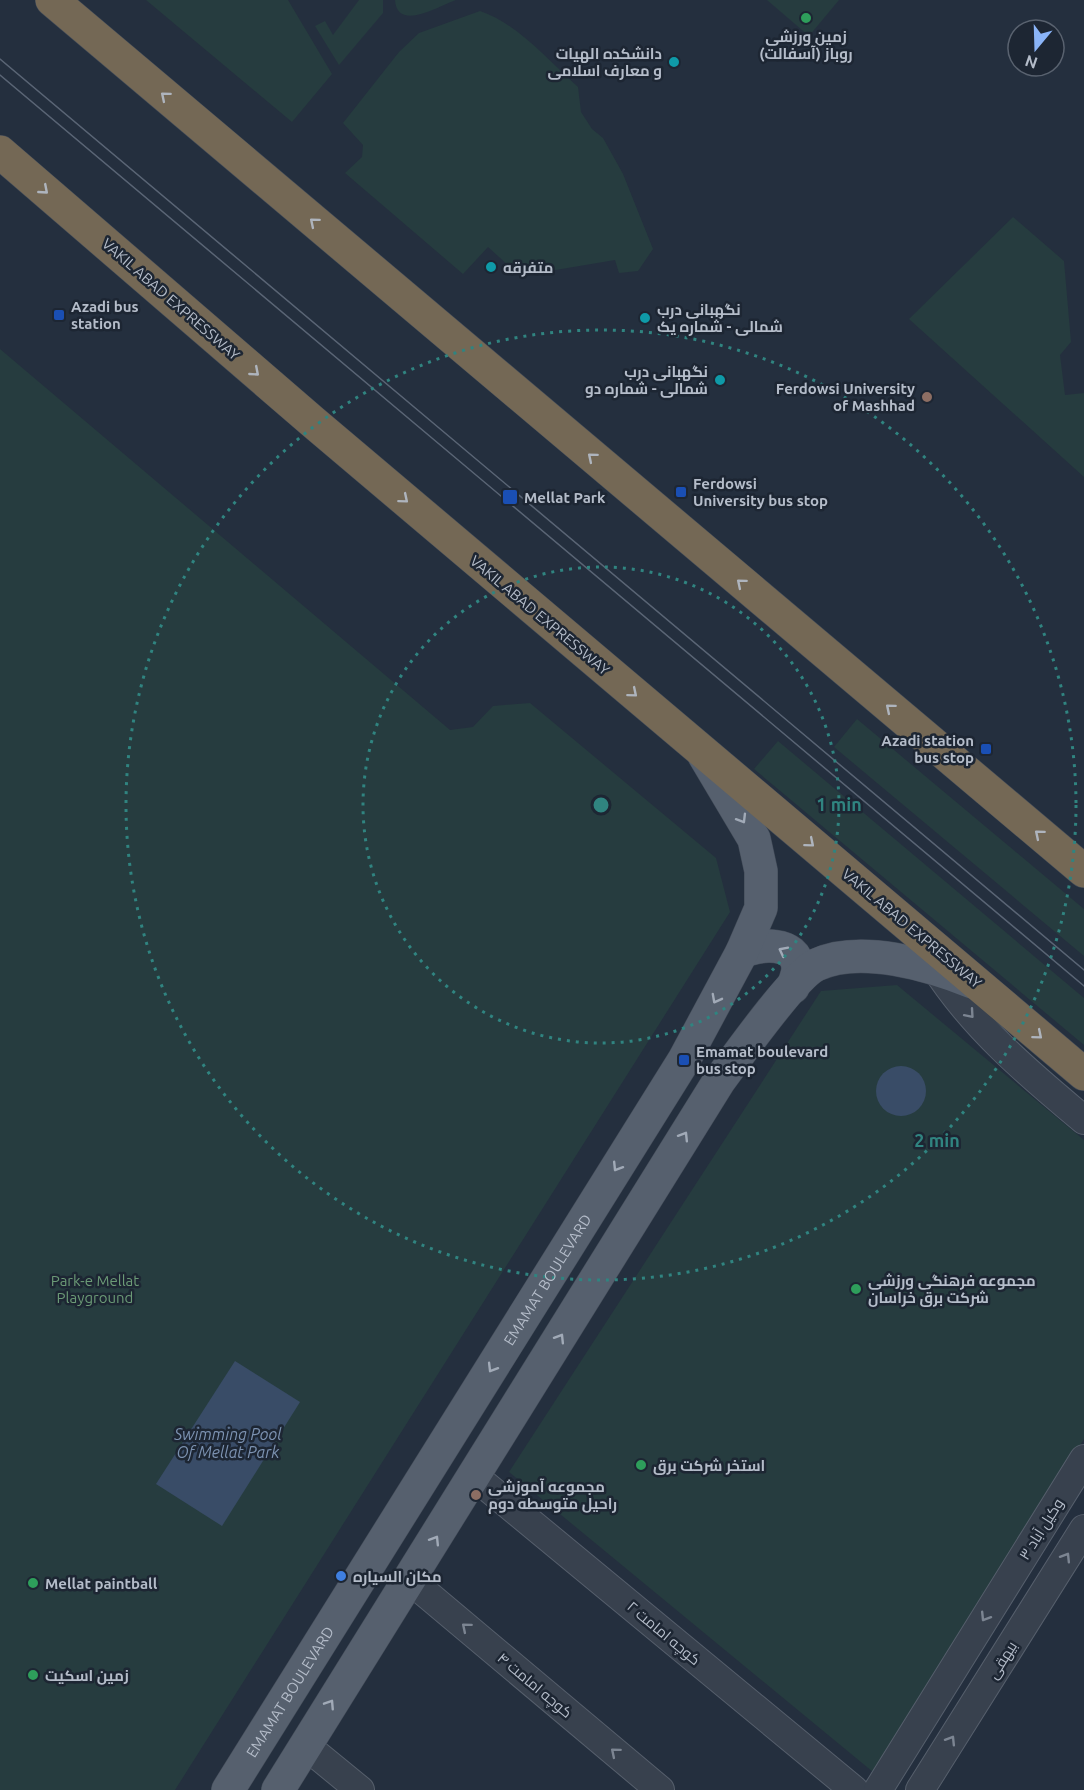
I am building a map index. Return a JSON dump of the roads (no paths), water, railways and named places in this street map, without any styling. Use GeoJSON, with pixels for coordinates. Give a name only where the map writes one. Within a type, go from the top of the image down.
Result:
{"type":"FeatureCollection","features":[{"type":"Feature","properties":{"kind":"highway"},"geometry":{"type":"LineString","coordinates":[[52,0],[1084,871]]}},
{"type":"Feature","properties":{"kind":"highway","name":"VAKIL ABAD EXPRESSWAY"},"geometry":{"type":"LineString","coordinates":[[0,152],[322,430],[1084,1074]]}},
{"type":"Feature","properties":{"kind":"main road","name":"EMAMAT BOULEVARD"},"geometry":{"type":"LineString","coordinates":[[228,1790],[684,1060],[742,952],[761,908],[761,871],[754,839],[701,751]]}},
{"type":"Feature","properties":{"kind":"main road"},"geometry":{"type":"LineString","coordinates":[[742,952],[768,945],[785,950],[793,956],[798,969],[793,987]]}},
{"type":"Feature","properties":{"kind":"main road"},"geometry":{"type":"LineString","coordinates":[[278,1790],[718,1081],[793,987],[815,966],[845,957],[894,960],[935,967],[977,984]]}},
{"type":"Feature","properties":{"kind":"street"},"geometry":{"type":"LineString","coordinates":[[935,967],[949,990],[983,1029],[1084,1120]]}},
{"type":"Feature","properties":{"kind":"street","name":"۳ وکیل آباد"},"geometry":{"type":"LineString","coordinates":[[1016,1568],[1084,1459]]}},
{"type":"Feature","properties":{"kind":"street","name":"کوچه امامت ۲"},"geometry":{"type":"LineString","coordinates":[[474,1476],[854,1790]]}},
{"type":"Feature","properties":{"kind":"street","name":"بیهقی"},"geometry":{"type":"LineString","coordinates":[[920,1790],[1084,1529]]}},
{"type":"Feature","properties":{"kind":"street"},"geometry":{"type":"LineString","coordinates":[[878,1790],[1016,1568],[1046,1589]]}},
{"type":"Feature","properties":{"kind":"street","name":"کوچه امامت ۴"},"geometry":{"type":"LineString","coordinates":[[410,1580],[660,1790]]}},
{"type":"Feature","properties":{"kind":"street"},"geometry":{"type":"LineString","coordinates":[[305,1744],[360,1790]]}},
{"type":"Feature","properties":{"kind":"water"},"geometry":{"type":"Polygon","coordinates":[[[901,1066],[919,1073],[926,1091],[919,1109],[901,1116],[883,1109],[876,1091],[883,1073],[901,1066]]]}},
{"type":"Feature","properties":{"kind":"water","name":"Swimming Pool Of Mellat Park"},"geometry":{"type":"Polygon","coordinates":[[[235,1361],[300,1402],[222,1526],[156,1484],[235,1361]]]}},
{"type":"Feature","properties":{"kind":"tram line"},"geometry":{"type":"LineString","coordinates":[[0,59],[1084,970]]}},
{"type":"Feature","properties":{"kind":"tram line"},"geometry":{"type":"LineString","coordinates":[[0,75],[1084,986]]}},
{"type":"Feature","properties":{"kind":"place","name":"زمین ورزشی روباز (آسفالت)"},"geometry":{"type":"Point","coordinates":[806,18]}},
{"type":"Feature","properties":{"kind":"place","name":"دانشکده الهیات و معارف اسلامی"},"geometry":{"type":"Point","coordinates":[674,62]}},
{"type":"Feature","properties":{"kind":"place","name":"متفرقه"},"geometry":{"type":"Point","coordinates":[491,267]}},
{"type":"Feature","properties":{"kind":"place","name":"Azadi bus station"},"geometry":{"type":"Point","coordinates":[59,315]}},
{"type":"Feature","properties":{"kind":"place","name":"نگهبانی درب شمالی - شماره یک"},"geometry":{"type":"Point","coordinates":[645,318]}},
{"type":"Feature","properties":{"kind":"place","name":"نگهبانی درب شمالی - شماره دو"},"geometry":{"type":"Point","coordinates":[720,380]}},
{"type":"Feature","properties":{"kind":"place","name":"Ferdowsi University of Mashhad"},"geometry":{"type":"Point","coordinates":[927,397]}},
{"type":"Feature","properties":{"kind":"place","name":"Ferdowsi University bus stop"},"geometry":{"type":"Point","coordinates":[681,492]}},
{"type":"Feature","properties":{"kind":"place","name":"Mellat Park"},"geometry":{"type":"Point","coordinates":[510,497]}},
{"type":"Feature","properties":{"kind":"place","name":"Azadi station bus stop"},"geometry":{"type":"Point","coordinates":[986,749]}},
{"type":"Feature","properties":{"kind":"place","name":"Emamat boulevard bus stop"},"geometry":{"type":"Point","coordinates":[684,1060]}},
{"type":"Feature","properties":{"kind":"place","name":"مجموعه فرهنگی ورزشی شرکت برق خراسان"},"geometry":{"type":"Point","coordinates":[856,1289]}},
{"type":"Feature","properties":{"kind":"place","name":"استخر شرکت برق"},"geometry":{"type":"Point","coordinates":[641,1465]}},
{"type":"Feature","properties":{"kind":"place","name":"مجموعه آموزشی راحیل متوسطه دوم"},"geometry":{"type":"Point","coordinates":[476,1495]}},
{"type":"Feature","properties":{"kind":"place","name":"مکان السیاره"},"geometry":{"type":"Point","coordinates":[341,1576]}},
{"type":"Feature","properties":{"kind":"place","name":"Mellat paintball"},"geometry":{"type":"Point","coordinates":[33,1583]}},
{"type":"Feature","properties":{"kind":"place","name":"زمین اسکیت"},"geometry":{"type":"Point","coordinates":[33,1675]}},
{"type":"Feature","properties":{"kind":"park label","name":"Park-e Mellat Playground"},"geometry":{"type":"Point","coordinates":[95,1288]}}]}
